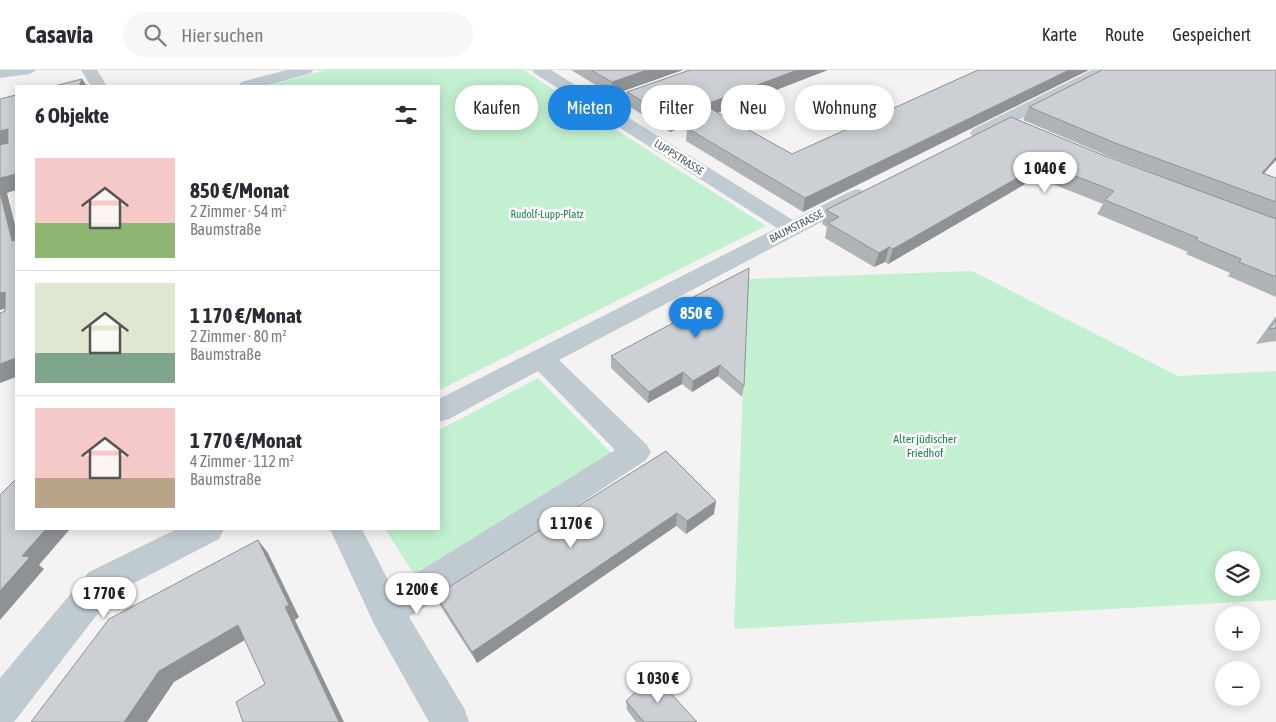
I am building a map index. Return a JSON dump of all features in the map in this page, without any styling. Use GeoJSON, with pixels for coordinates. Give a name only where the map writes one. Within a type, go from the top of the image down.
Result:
{"type":"FeatureCollection","features":[{"type":"Feature","properties":{"kind":"street"},"geometry":{"type":"LineString","coordinates":[[89,70],[98,85]]}},
{"type":"Feature","properties":{"kind":"street"},"geometry":{"type":"LineString","coordinates":[[251,85],[305,70]]}},
{"type":"Feature","properties":{"kind":"street","name":"LUPPSTRASSE"},"geometry":{"type":"LineString","coordinates":[[540,70],[564,85]]}},
{"type":"Feature","properties":{"kind":"street"},"geometry":{"type":"LineString","coordinates":[[631,96],[705,70]]}},
{"type":"Feature","properties":{"kind":"street"},"geometry":{"type":"LineString","coordinates":[[960,143],[1105,70]]}},
{"type":"Feature","properties":{"kind":"street"},"geometry":{"type":"LineString","coordinates":[[1005,120],[1031,132]]}},
{"type":"Feature","properties":{"kind":"street","name":"LUPPSTRASSE"},"geometry":{"type":"LineString","coordinates":[[631,127],[792,228]]}},
{"type":"Feature","properties":{"kind":"street","name":"BAUMSTRASSE"},"geometry":{"type":"LineString","coordinates":[[440,410],[872,188]]}},
{"type":"Feature","properties":{"kind":"street"},"geometry":{"type":"LineString","coordinates":[[386,612],[636,452],[541,358]]}},
{"type":"Feature","properties":{"kind":"street"},"geometry":{"type":"LineString","coordinates":[[0,708],[101,583],[206,530]]}},
{"type":"Feature","properties":{"kind":"street"},"geometry":{"type":"LineString","coordinates":[[346,530],[386,612],[450,722]]}},
{"type":"Feature","properties":{"kind":"lane"},"geometry":{"type":"LineString","coordinates":[[0,74],[30,70]]}},
{"type":"Feature","properties":{"kind":"green space","name":"Rudolf-Lupp-Platz"},"geometry":{"type":"Polygon","coordinates":[[[325,70],[523,70],[548,86],[548,130],[616,130],[766,226],[440,389],[440,85],[270,85],[325,70]]]}},
{"type":"Feature","properties":{"kind":"green space","name":"Alter jüdischer Friedhof"},"geometry":{"type":"Polygon","coordinates":[[[972,271],[1178,376],[1276,371],[1276,600],[734,629],[747,279],[972,271]]]}},
{"type":"Feature","properties":{"kind":"green space"},"geometry":{"type":"Polygon","coordinates":[[[538,378],[611,453],[414,574],[386,530],[440,530],[440,429],[538,378]]]}},
{"type":"Feature","properties":{"kind":"building"},"geometry":{"type":"Polygon","coordinates":[[[591,70],[647,70],[612,82],[591,70]]]}},
{"type":"Feature","properties":{"kind":"building"},"geometry":{"type":"Polygon","coordinates":[[[690,70],[797,70],[757,85],[721,85],[721,99],[711,102],[711,85],[647,85],[690,70]]]}},
{"type":"Feature","properties":{"kind":"building"},"geometry":{"type":"Polygon","coordinates":[[[978,70],[1069,70],[805,198],[690,130],[711,130],[711,109],[721,114],[721,130],[749,130],[792,154],[845,130],[894,130],[894,108],[978,70]]]}},
{"type":"Feature","properties":{"kind":"building"},"geometry":{"type":"Polygon","coordinates":[[[1102,70],[1276,70],[1276,157],[1262,173],[1276,178],[1276,202],[1115,143],[1029,107],[1102,70]]]}},
{"type":"Feature","properties":{"kind":"building"},"geometry":{"type":"Polygon","coordinates":[[[82,79],[79,85],[58,85],[82,79]]]}},
{"type":"Feature","properties":{"kind":"building"},"geometry":{"type":"Polygon","coordinates":[[[641,87],[641,100],[631,94],[631,91],[641,87]]]}},
{"type":"Feature","properties":{"kind":"building"},"geometry":{"type":"Polygon","coordinates":[[[15,95],[15,174],[0,178],[0,145],[8,143],[8,129],[0,131],[0,99],[15,95]]]}},
{"type":"Feature","properties":{"kind":"building"},"geometry":{"type":"Polygon","coordinates":[[[1011,117],[1100,154],[1276,219],[1276,277],[1239,262],[1241,259],[1196,240],[1198,238],[1105,200],[1114,191],[1047,165],[1042,168],[1038,166],[893,249],[889,247],[879,253],[828,223],[839,217],[826,210],[1011,117]]]}},
{"type":"Feature","properties":{"kind":"building"},"geometry":{"type":"Polygon","coordinates":[[[0,192],[12,241],[15,240],[15,358],[0,364],[0,313],[5,311],[5,292],[0,293],[0,192]]]}},
{"type":"Feature","properties":{"kind":"building"},"geometry":{"type":"Polygon","coordinates":[[[749,268],[744,386],[720,365],[693,381],[683,372],[649,392],[611,356],[688,315],[676,306],[749,268]]]}},
{"type":"Feature","properties":{"kind":"building"},"geometry":{"type":"Polygon","coordinates":[[[1276,320],[1276,328],[1269,329],[1276,320]]]}},
{"type":"Feature","properties":{"kind":"building"},"geometry":{"type":"Polygon","coordinates":[[[666,451],[716,501],[687,521],[677,513],[472,652],[436,595],[666,451]]]}},
{"type":"Feature","properties":{"kind":"building"},"geometry":{"type":"Polygon","coordinates":[[[15,480],[15,530],[45,530],[22,556],[30,557],[0,591],[0,495],[15,480]]]}},
{"type":"Feature","properties":{"kind":"building"},"geometry":{"type":"Polygon","coordinates":[[[258,540],[289,605],[285,607],[339,722],[243,722],[236,702],[265,684],[238,625],[159,671],[124,722],[31,722],[109,619],[258,540]]]}},
{"type":"Feature","properties":{"kind":"building"},"geometry":{"type":"Polygon","coordinates":[[[654,675],[697,722],[644,722],[626,701],[654,675]]]}}]}
